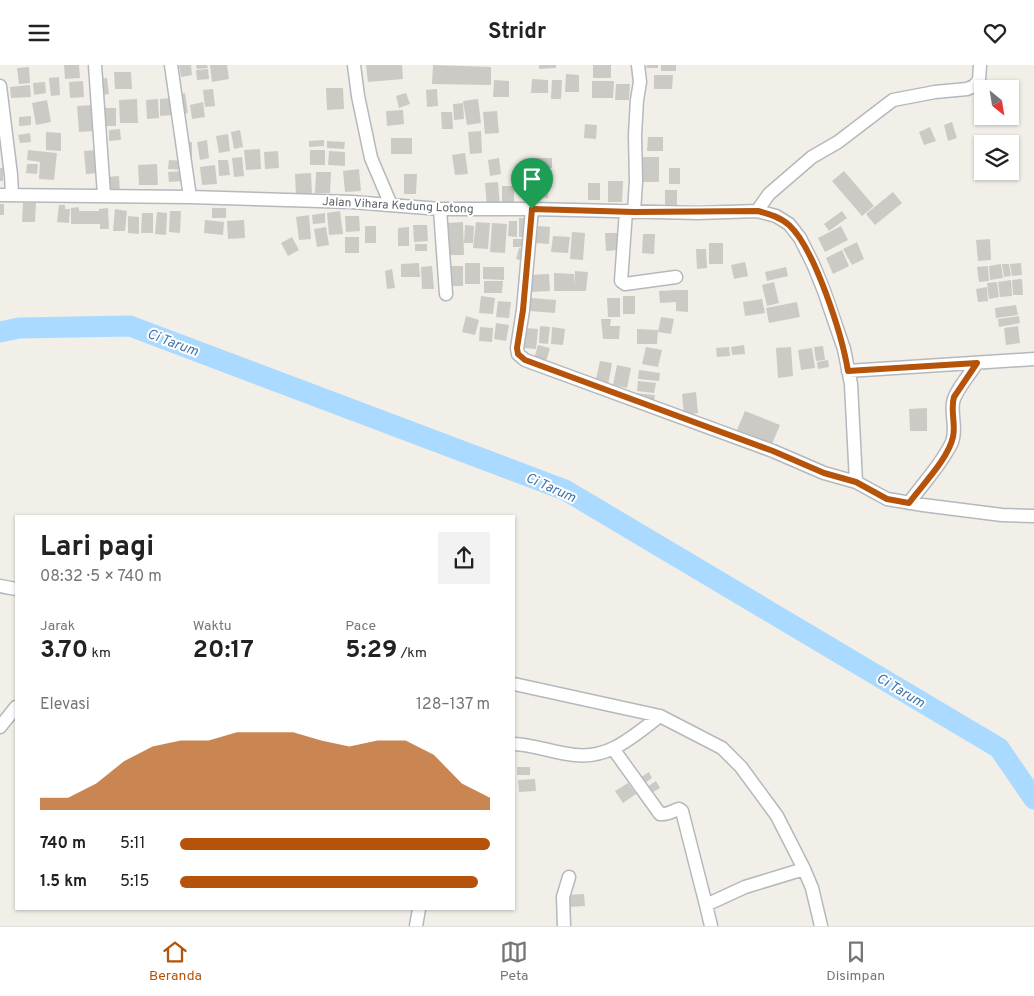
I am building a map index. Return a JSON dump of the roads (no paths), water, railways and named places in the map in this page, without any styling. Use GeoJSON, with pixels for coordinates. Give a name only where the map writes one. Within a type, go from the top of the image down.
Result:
{"type":"FeatureCollection","features":[{"type":"Feature","properties":{"kind":"street"},"geometry":{"type":"LineString","coordinates":[[95,65],[104,195]]}},
{"type":"Feature","properties":{"kind":"street"},"geometry":{"type":"LineString","coordinates":[[171,65],[190,197]]}},
{"type":"Feature","properties":{"kind":"street"},"geometry":{"type":"LineString","coordinates":[[354,65],[371,158],[391,205]]}},
{"type":"Feature","properties":{"kind":"street"},"geometry":{"type":"LineString","coordinates":[[638,65],[640,82],[635,135],[636,181],[621,281],[625,284],[676,277]]}},
{"type":"Feature","properties":{"kind":"street"},"geometry":{"type":"LineString","coordinates":[[758,211],[769,194],[812,157],[838,142],[893,100],[967,89],[974,86],[979,80],[980,65]]}},
{"type":"Feature","properties":{"kind":"street"},"geometry":{"type":"LineString","coordinates":[[0,87],[11,175],[6,195]]}},
{"type":"Feature","properties":{"kind":"street","name":"Jalan Vihara Kedung Lotong"},"geometry":{"type":"LineString","coordinates":[[6,195],[104,195],[352,202],[440,209],[630,212],[758,211],[776,216],[789,225],[800,238],[813,264],[835,319],[844,349],[851,392],[856,482]]}},
{"type":"Feature","properties":{"kind":"street"},"geometry":{"type":"LineString","coordinates":[[440,209],[446,294]]}},
{"type":"Feature","properties":{"kind":"street"},"geometry":{"type":"LineString","coordinates":[[532,209],[518,354],[525,360],[764,448],[824,473],[856,482],[887,499],[1002,515],[1034,516]]}},
{"type":"Feature","properties":{"kind":"street"},"geometry":{"type":"LineString","coordinates":[[848,371],[1034,359]]}},
{"type":"Feature","properties":{"kind":"street"},"geometry":{"type":"LineString","coordinates":[[909,503],[941,460],[952,441],[954,397],[977,363]]}},
{"type":"Feature","properties":{"kind":"street"},"geometry":{"type":"LineString","coordinates":[[0,586],[15,589]]}},
{"type":"Feature","properties":{"kind":"street"},"geometry":{"type":"LineString","coordinates":[[515,684],[660,716],[722,748],[734,758],[777,816],[812,888],[821,926]]}},
{"type":"Feature","properties":{"kind":"street"},"geometry":{"type":"LineString","coordinates":[[0,727],[15,708]]}},
{"type":"Feature","properties":{"kind":"street"},"geometry":{"type":"LineString","coordinates":[[515,744],[524,744],[575,755],[600,755],[614,750],[660,716]]}},
{"type":"Feature","properties":{"kind":"street"},"geometry":{"type":"LineString","coordinates":[[614,750],[660,814],[666,815],[679,809],[682,811],[711,926]]}},
{"type":"Feature","properties":{"kind":"street"},"geometry":{"type":"LineString","coordinates":[[706,905],[745,887],[804,869]]}},
{"type":"Feature","properties":{"kind":"street"},"geometry":{"type":"LineString","coordinates":[[564,926],[563,897],[568,877]]}},
{"type":"Feature","properties":{"kind":"street"},"geometry":{"type":"LineString","coordinates":[[416,926],[419,910]]}},
{"type":"Feature","properties":{"kind":"waterway","name":"Ci Tarum"},"geometry":{"type":"LineString","coordinates":[[0,332],[19,328],[130,326],[565,490],[999,748],[1034,799]]}}]}
